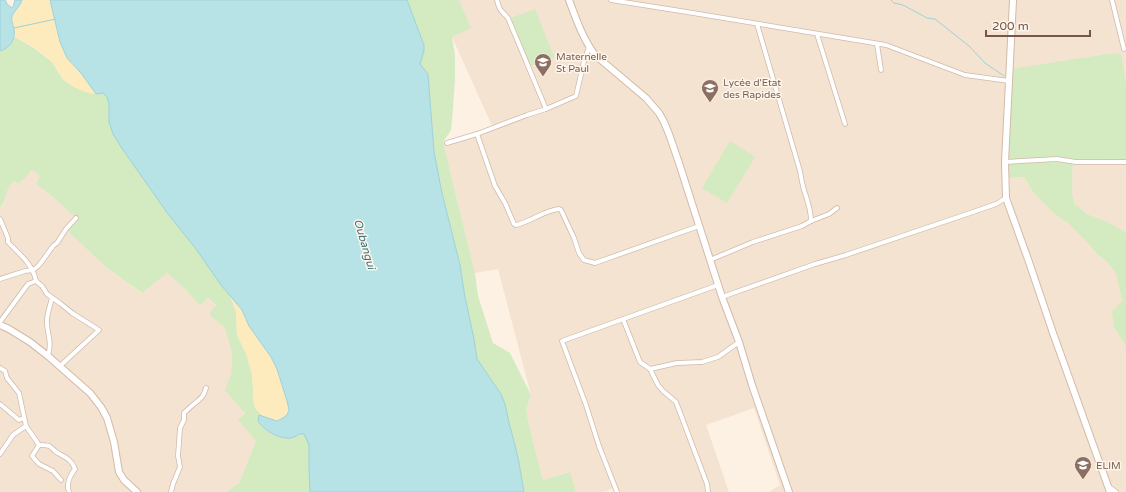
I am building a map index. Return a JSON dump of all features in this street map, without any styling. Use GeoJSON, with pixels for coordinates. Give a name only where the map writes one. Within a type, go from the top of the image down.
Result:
{"type":"FeatureCollection","features":[{"type":"Feature","properties":{"kind":"main road"},"geometry":{"type":"LineString","coordinates":[[569,0],[582,35],[589,47],[595,55],[646,98],[659,113],[669,134],[788,492]]}},
{"type":"Feature","properties":{"kind":"main road"},"geometry":{"type":"LineString","coordinates":[[1013,0],[1005,162],[1006,198],[1109,489]]}},
{"type":"Feature","properties":{"kind":"main road"},"geometry":{"type":"LineString","coordinates":[[0,325],[30,342],[48,356],[86,390],[101,407],[107,418],[114,442],[119,472],[131,490],[137,492]]}},
{"type":"Feature","properties":{"kind":"street"},"geometry":{"type":"LineString","coordinates":[[497,0],[499,8],[508,18],[546,109]]}},
{"type":"Feature","properties":{"kind":"street"},"geometry":{"type":"LineString","coordinates":[[612,0],[886,45],[965,75],[1009,81]]}},
{"type":"Feature","properties":{"kind":"street"},"geometry":{"type":"LineString","coordinates":[[1112,0],[1124,50]]}},
{"type":"Feature","properties":{"kind":"street"},"geometry":{"type":"LineString","coordinates":[[757,24],[809,203],[811,221]]}},
{"type":"Feature","properties":{"kind":"street"},"geometry":{"type":"LineString","coordinates":[[817,34],[845,124]]}},
{"type":"Feature","properties":{"kind":"street"},"geometry":{"type":"LineString","coordinates":[[877,44],[881,70]]}},
{"type":"Feature","properties":{"kind":"street"},"geometry":{"type":"LineString","coordinates":[[447,143],[477,134],[546,109],[576,96],[584,61],[589,47]]}},
{"type":"Feature","properties":{"kind":"street"},"geometry":{"type":"LineString","coordinates":[[477,134],[495,186],[505,203],[514,224],[520,224],[559,209],[561,210],[579,253],[584,260],[588,262],[595,263],[699,226]]}},
{"type":"Feature","properties":{"kind":"street"},"geometry":{"type":"LineString","coordinates":[[1005,162],[1056,159],[1076,162],[1126,162]]}},
{"type":"Feature","properties":{"kind":"street"},"geometry":{"type":"LineString","coordinates":[[722,297],[815,264],[976,211],[996,204],[1006,198]]}},
{"type":"Feature","properties":{"kind":"street"},"geometry":{"type":"LineString","coordinates":[[710,260],[753,242],[802,226],[829,214],[837,208]]}},
{"type":"Feature","properties":{"kind":"street"},"geometry":{"type":"LineString","coordinates":[[0,280],[25,271],[33,270],[40,264],[53,246],[57,243],[61,235],[76,218]]}},
{"type":"Feature","properties":{"kind":"street"},"geometry":{"type":"LineString","coordinates":[[0,219],[8,238],[8,242],[33,270],[36,281],[42,286],[47,294],[72,313],[99,330],[60,366]]}},
{"type":"Feature","properties":{"kind":"street"},"geometry":{"type":"LineString","coordinates":[[0,322],[28,284],[36,281]]}},
{"type":"Feature","properties":{"kind":"street"},"geometry":{"type":"LineString","coordinates":[[617,492],[562,341],[647,309],[718,285]]}},
{"type":"Feature","properties":{"kind":"street"},"geometry":{"type":"LineString","coordinates":[[48,356],[50,343],[47,324],[49,316],[48,311],[52,298]]}},
{"type":"Feature","properties":{"kind":"street"},"geometry":{"type":"LineString","coordinates":[[623,319],[640,362],[650,369],[658,385],[676,402],[695,456],[707,484],[708,492]]}},
{"type":"Feature","properties":{"kind":"street"},"geometry":{"type":"LineString","coordinates":[[650,369],[677,363],[702,362],[718,357],[739,342]]}},
{"type":"Feature","properties":{"kind":"street"},"geometry":{"type":"LineString","coordinates":[[0,368],[5,371],[7,378],[19,392],[26,426],[39,445],[48,446],[68,459],[75,467],[68,482],[69,492]]}},
{"type":"Feature","properties":{"kind":"street"},"geometry":{"type":"LineString","coordinates":[[172,492],[172,484],[180,467],[178,456],[180,428],[184,420],[184,413],[193,404],[201,399],[206,388]]}},
{"type":"Feature","properties":{"kind":"street"},"geometry":{"type":"LineString","coordinates":[[0,404],[19,420],[24,418]]}},
{"type":"Feature","properties":{"kind":"street"},"geometry":{"type":"LineString","coordinates":[[0,454],[13,435],[26,426]]}},
{"type":"Feature","properties":{"kind":"street"},"geometry":{"type":"LineString","coordinates":[[39,445],[32,456],[39,464],[53,471],[61,480]]}},
{"type":"Feature","properties":{"kind":"street"},"geometry":{"type":"LineString","coordinates":[[1109,489],[1116,492]]}},
{"type":"Feature","properties":{"kind":"shaded area"},"geometry":{"type":"Polygon","coordinates":[[[459,0],[1126,0],[1126,82],[1120,54],[1113,53],[1012,70],[1008,178],[1024,177],[1032,191],[1053,213],[1069,224],[1116,273],[1122,301],[1114,327],[1126,349],[1126,492],[769,492],[780,485],[754,408],[706,425],[729,492],[619,492],[617,487],[603,492],[576,492],[569,472],[543,480],[526,410],[531,395],[498,269],[475,273],[443,142],[493,128],[452,37],[470,28],[459,0]]]}},
{"type":"Feature","properties":{"kind":"shaded area"},"geometry":{"type":"Polygon","coordinates":[[[1073,159],[1126,160],[1126,233],[1106,221],[1087,214],[1074,203],[1072,192],[1073,159]]]}},
{"type":"Feature","properties":{"kind":"shaded area"},"geometry":{"type":"Polygon","coordinates":[[[32,170],[40,176],[36,184],[76,218],[107,268],[141,293],[167,273],[186,290],[200,306],[208,298],[216,306],[220,324],[224,326],[232,351],[231,374],[226,390],[245,415],[239,420],[256,441],[239,483],[226,492],[0,492],[0,208],[4,205],[7,189],[14,181],[19,184],[32,170]]]}},
{"type":"Feature","properties":{"kind":"green space"},"geometry":{"type":"Polygon","coordinates":[[[407,0],[459,0],[471,28],[452,37],[455,56],[453,108],[451,130],[443,142],[475,273],[478,296],[493,343],[510,353],[531,395],[526,410],[543,480],[570,472],[576,492],[524,492],[515,445],[507,415],[494,383],[477,359],[460,265],[442,193],[434,152],[428,74],[420,64],[424,45],[407,0]]]}},
{"type":"Feature","properties":{"kind":"green space"},"geometry":{"type":"Polygon","coordinates":[[[535,9],[554,57],[530,66],[511,18],[535,9]]]}},
{"type":"Feature","properties":{"kind":"green space"},"geometry":{"type":"Polygon","coordinates":[[[15,37],[34,48],[52,62],[66,82],[93,94],[103,93],[107,97],[109,104],[109,122],[113,134],[121,147],[168,214],[196,249],[230,296],[236,311],[237,335],[246,353],[252,374],[255,408],[263,416],[261,415],[258,421],[266,429],[275,433],[297,436],[302,434],[307,438],[310,451],[310,492],[226,492],[239,483],[256,441],[238,420],[245,414],[225,390],[231,374],[232,352],[224,326],[209,314],[216,305],[208,298],[200,306],[186,290],[167,273],[142,293],[107,268],[66,229],[76,218],[36,184],[40,176],[32,170],[19,184],[14,181],[10,186],[0,208],[0,51],[11,44],[15,37]]]}},
{"type":"Feature","properties":{"kind":"green space"},"geometry":{"type":"Polygon","coordinates":[[[1113,53],[1121,54],[1126,82],[1126,160],[1073,159],[1072,192],[1074,203],[1087,214],[1106,221],[1126,233],[1126,349],[1114,327],[1112,312],[1122,301],[1116,273],[1069,224],[1053,213],[1032,191],[1024,177],[1008,178],[1012,69],[1113,53]]]}},
{"type":"Feature","properties":{"kind":"green space"},"geometry":{"type":"Polygon","coordinates":[[[730,141],[755,157],[727,203],[702,188],[730,141]]]}},
{"type":"Feature","properties":{"kind":"sand"},"geometry":{"type":"Polygon","coordinates":[[[22,0],[50,0],[60,42],[67,58],[81,73],[96,94],[83,91],[66,82],[47,57],[15,37],[12,19],[22,0]]]}},
{"type":"Feature","properties":{"kind":"sand"},"geometry":{"type":"Polygon","coordinates":[[[230,296],[242,310],[249,326],[271,357],[277,369],[289,407],[287,415],[280,420],[273,420],[263,416],[255,408],[252,374],[246,353],[237,335],[236,311],[230,296]]]}},
{"type":"Feature","properties":{"kind":"water"},"geometry":{"type":"Polygon","coordinates":[[[0,0],[5,0],[12,8],[15,0],[22,0],[12,16],[14,36],[12,43],[4,50],[0,51],[0,0]]]}},
{"type":"Feature","properties":{"kind":"water","name":"Oubangui"},"geometry":{"type":"Polygon","coordinates":[[[50,0],[407,0],[424,45],[424,51],[420,64],[428,74],[434,152],[442,193],[460,265],[477,359],[501,394],[505,404],[519,463],[524,492],[310,492],[309,445],[304,434],[283,438],[271,433],[258,421],[259,415],[277,421],[287,415],[289,410],[277,369],[271,357],[249,326],[242,310],[221,285],[196,249],[168,214],[121,147],[113,134],[109,122],[109,104],[107,97],[103,93],[96,94],[81,73],[67,58],[60,42],[50,0]]]}},
{"type":"Feature","properties":{"kind":"waterway"},"geometry":{"type":"LineString","coordinates":[[891,0],[894,3],[903,5],[927,18],[935,19],[969,46],[985,63],[1004,76]]}},
{"type":"Feature","properties":{"kind":"waterway"},"geometry":{"type":"LineString","coordinates":[[14,28],[56,19]]}},
{"type":"Feature","properties":{"kind":"place","name":"Maternelle St Paul"},"geometry":{"type":"Point","coordinates":[543,77]}},
{"type":"Feature","properties":{"kind":"place","name":"Lycée d'Etat des Rapides"},"geometry":{"type":"Point","coordinates":[710,103]}},
{"type":"Feature","properties":{"kind":"place","name":"ELIM"},"geometry":{"type":"Point","coordinates":[1083,480]}}]}
